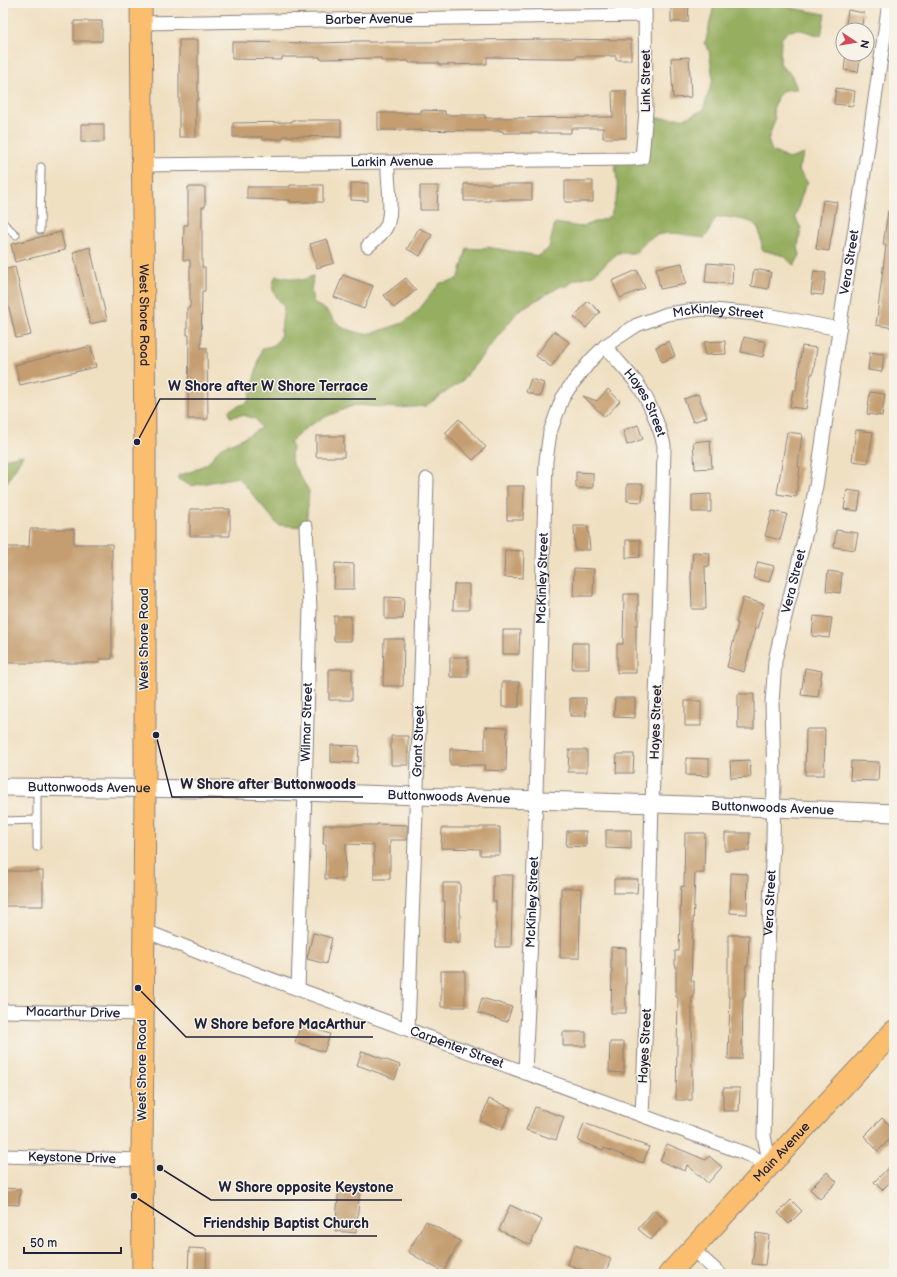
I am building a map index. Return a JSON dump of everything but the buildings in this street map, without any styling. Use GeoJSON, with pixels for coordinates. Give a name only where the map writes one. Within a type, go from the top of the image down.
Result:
{"type":"FeatureCollection","features":[{"type":"Feature","properties":{"kind":"main road","name":"West Shore Road"},"geometry":{"type":"LineString","coordinates":[[141,13],[145,444],[145,789],[142,1160],[143,1274]]}},
{"type":"Feature","properties":{"kind":"main road","name":"Main Avenue"},"geometry":{"type":"LineString","coordinates":[[669,1274],[894,1031]]}},
{"type":"Feature","properties":{"kind":"street","name":"Vera Street"},"geometry":{"type":"LineString","coordinates":[[770,1165],[764,1136],[773,808],[772,703],[775,661],[808,528],[816,486],[866,160],[888,3]]}},
{"type":"Feature","properties":{"kind":"street","name":"Barber Avenue"},"geometry":{"type":"LineString","coordinates":[[141,13],[645,9]]}},
{"type":"Feature","properties":{"kind":"street","name":"Link Street"},"geometry":{"type":"LineString","coordinates":[[642,158],[646,111],[645,9]]}},
{"type":"Feature","properties":{"kind":"street","name":"Larkin Avenue"},"geometry":{"type":"LineString","coordinates":[[142,165],[631,160],[642,158]]}},
{"type":"Feature","properties":{"kind":"street"},"geometry":{"type":"LineString","coordinates":[[368,246],[376,239],[388,224],[390,206],[388,163]]}},
{"type":"Feature","properties":{"kind":"street","name":"McKinley Street"},"geometry":{"type":"LineString","coordinates":[[525,1073],[546,461],[553,424],[562,399],[576,378],[605,346],[637,326],[657,317],[702,309],[768,316],[839,330]]}},
{"type":"Feature","properties":{"kind":"street","name":"Hayes Street"},"geometry":{"type":"LineString","coordinates":[[605,346],[637,383],[657,423],[664,445],[662,556],[652,805],[648,993],[642,1115]]}},
{"type":"Feature","properties":{"kind":"street","name":"Grant Street"},"geometry":{"type":"LineString","coordinates":[[408,1029],[427,479]]}},
{"type":"Feature","properties":{"kind":"street","name":"Wilmar Street"},"geometry":{"type":"LineString","coordinates":[[298,988],[310,608],[306,527]]}},
{"type":"Feature","properties":{"kind":"street","name":"Buttonwoods Avenue"},"geometry":{"type":"LineString","coordinates":[[3,787],[212,789],[894,813]]}},
{"type":"Feature","properties":{"kind":"street","name":"Carpenter Street"},"geometry":{"type":"LineString","coordinates":[[143,930],[208,956],[744,1153],[770,1165]]}},
{"type":"Feature","properties":{"kind":"street","name":"Macarthur Drive"},"geometry":{"type":"LineString","coordinates":[[3,1011],[143,1014]]}},
{"type":"Feature","properties":{"kind":"street","name":"Keystone Drive"},"geometry":{"type":"LineString","coordinates":[[3,1156],[142,1160]]}},
{"type":"Feature","properties":{"kind":"street"},"geometry":{"type":"LineString","coordinates":[[692,1249],[720,1274]]}},
{"type":"Feature","properties":{"kind":"lane"},"geometry":{"type":"LineString","coordinates":[[40,230],[41,167]]}},
{"type":"Feature","properties":{"kind":"lane"},"geometry":{"type":"LineString","coordinates":[[3,223],[16,235]]}},
{"type":"Feature","properties":{"kind":"lane"},"geometry":{"type":"LineString","coordinates":[[37,788],[37,847]]}},
{"type":"Feature","properties":{"kind":"lane"},"geometry":{"type":"LineString","coordinates":[[3,821],[37,820]]}},
{"type":"Feature","properties":{"kind":"green space"},"geometry":{"type":"Polygon","coordinates":[[[731,3],[786,3],[791,8],[825,14],[821,36],[798,29],[787,32],[781,39],[780,62],[782,67],[791,74],[797,89],[784,90],[777,97],[773,110],[775,119],[768,140],[772,151],[789,159],[804,154],[798,169],[808,183],[805,186],[795,217],[801,228],[798,247],[800,255],[794,266],[784,256],[762,250],[759,230],[753,223],[742,219],[726,217],[719,217],[715,219],[704,238],[673,233],[658,235],[643,244],[637,253],[618,253],[593,275],[574,280],[568,286],[561,286],[519,310],[461,382],[425,406],[398,408],[355,405],[327,416],[307,427],[290,442],[292,446],[291,461],[309,491],[306,527],[278,525],[238,477],[191,486],[178,479],[178,476],[193,471],[208,463],[220,448],[261,428],[256,419],[243,415],[230,417],[229,410],[248,402],[262,348],[272,346],[280,338],[284,307],[274,292],[272,284],[276,276],[302,280],[313,276],[311,292],[314,303],[327,311],[343,328],[364,334],[376,332],[403,323],[417,312],[440,283],[453,281],[459,277],[467,248],[480,249],[487,247],[539,256],[549,248],[555,223],[580,227],[605,219],[611,215],[618,192],[615,162],[639,159],[648,118],[686,118],[703,110],[713,79],[709,50],[704,43],[714,5],[729,5],[731,3]]]}},
{"type":"Feature","properties":{"kind":"green space"},"geometry":{"type":"Polygon","coordinates":[[[23,455],[3,489],[3,459],[23,455]]]}},
{"type":"Feature","properties":{"kind":"place","name":"W Shore after W Shore Terrace"},"geometry":{"type":"Point","coordinates":[137,442]}},
{"type":"Feature","properties":{"kind":"place","name":"W Shore after Buttonwoods"},"geometry":{"type":"Point","coordinates":[156,735]}},
{"type":"Feature","properties":{"kind":"place","name":"W Shore before MacArthur"},"geometry":{"type":"Point","coordinates":[138,988]}},
{"type":"Feature","properties":{"kind":"place","name":"W Shore opposite Keystone"},"geometry":{"type":"Point","coordinates":[160,1168]}},
{"type":"Feature","properties":{"kind":"place","name":"Friendship Baptist Church"},"geometry":{"type":"Point","coordinates":[134,1196]}}]}
